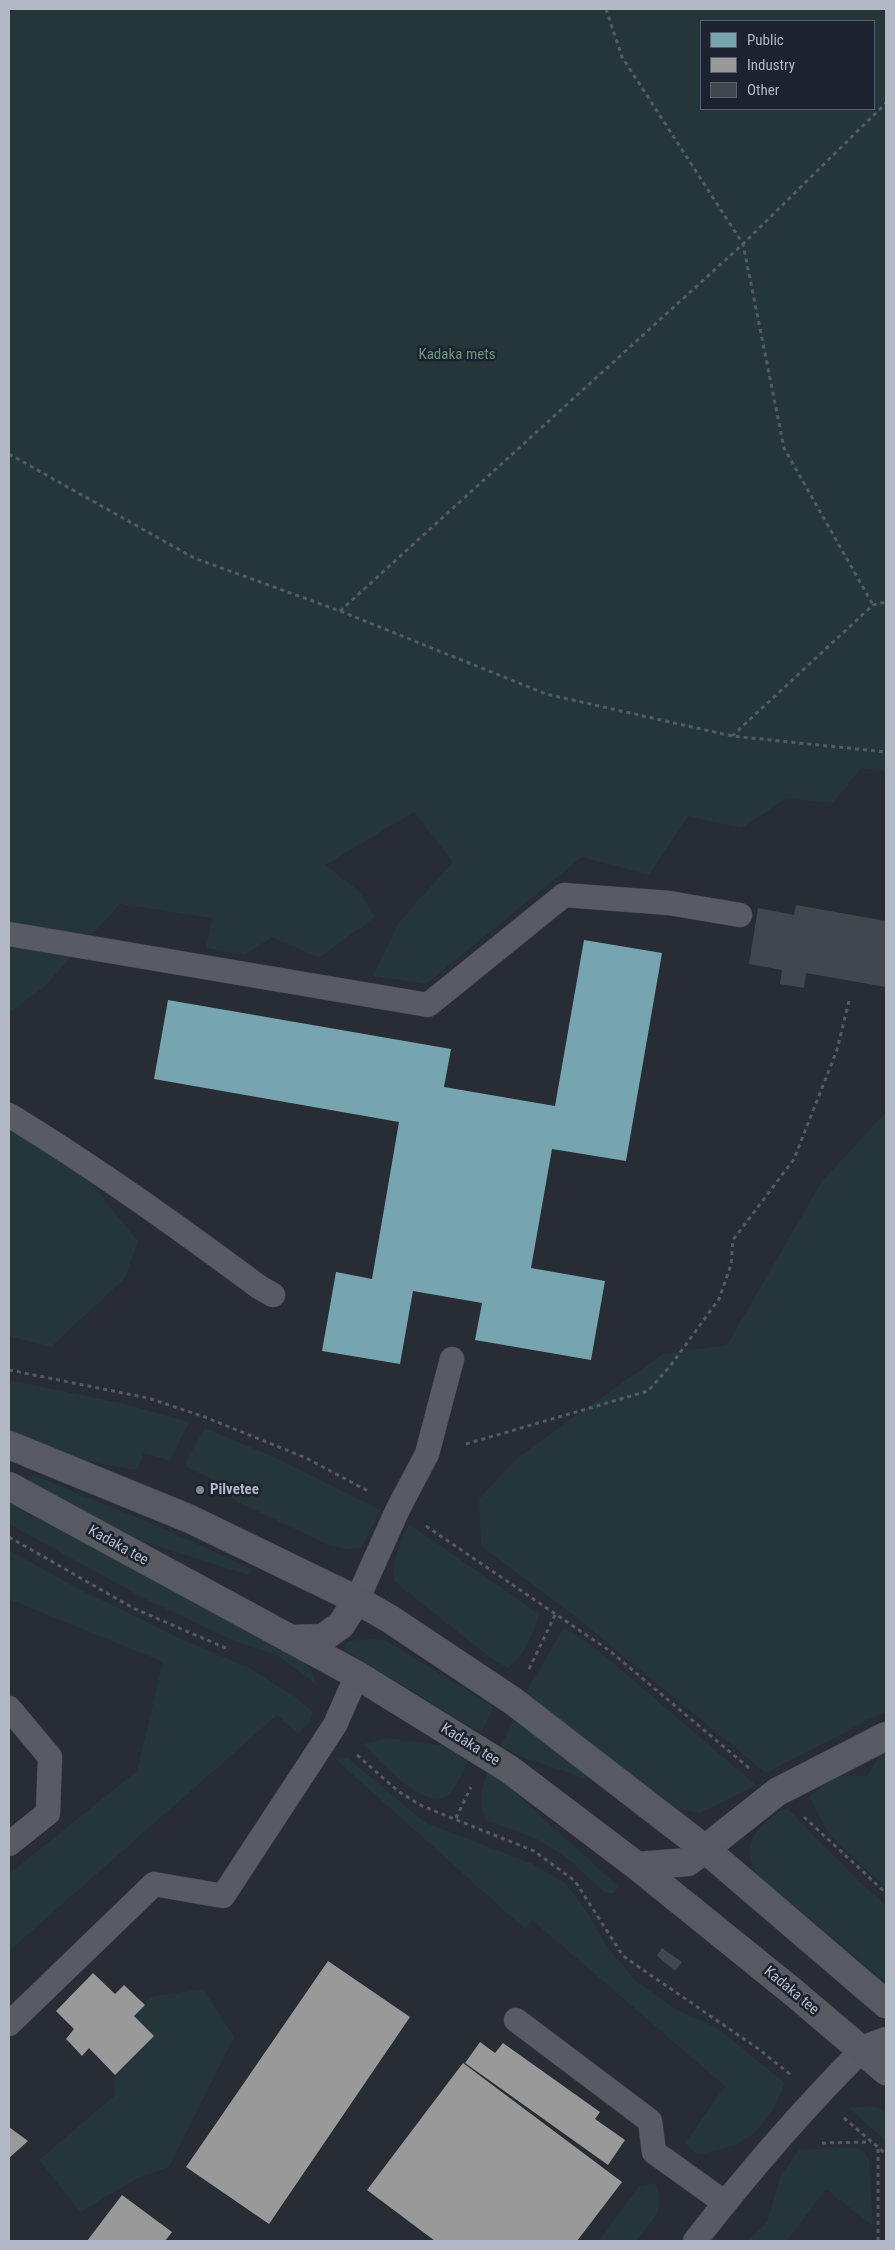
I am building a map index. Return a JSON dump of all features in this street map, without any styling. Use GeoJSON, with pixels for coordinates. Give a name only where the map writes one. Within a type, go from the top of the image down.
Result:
{"type":"FeatureCollection","features":[{"type":"Feature","properties":{"kind":"main road"},"geometry":{"type":"LineString","coordinates":[[9,1445],[190,1519],[357,1600],[513,1701],[705,1849],[886,2004]]}},
{"type":"Feature","properties":{"kind":"main road","name":"Kadaka tee"},"geometry":{"type":"LineString","coordinates":[[9,1486],[356,1674],[509,1769],[874,2045],[886,2071]]}},
{"type":"Feature","properties":{"kind":"main road"},"geometry":{"type":"LineString","coordinates":[[290,1639],[323,1638],[342,1625],[357,1600]]}},
{"type":"Feature","properties":{"kind":"main road"},"geometry":{"type":"LineString","coordinates":[[638,1866],[688,1862],[705,1849]]}},
{"type":"Feature","properties":{"kind":"street"},"geometry":{"type":"LineString","coordinates":[[705,1849],[777,1792],[886,1736]]}},
{"type":"Feature","properties":{"kind":"lane"},"geometry":{"type":"LineString","coordinates":[[9,934],[428,1005],[564,895],[669,903],[740,915]]}},
{"type":"Feature","properties":{"kind":"lane"},"geometry":{"type":"LineString","coordinates":[[9,1115],[77,1156],[164,1216],[259,1287],[273,1295]]}},
{"type":"Feature","properties":{"kind":"lane"},"geometry":{"type":"LineString","coordinates":[[357,1600],[398,1509],[427,1454],[452,1359]]}},
{"type":"Feature","properties":{"kind":"lane"},"geometry":{"type":"LineString","coordinates":[[9,2024],[154,1884],[223,1896],[335,1725],[356,1674]]}},
{"type":"Feature","properties":{"kind":"lane"},"geometry":{"type":"LineString","coordinates":[[9,1708],[50,1757],[48,1813],[9,1844]]}},
{"type":"Feature","properties":{"kind":"lane"},"geometry":{"type":"LineString","coordinates":[[516,2020],[650,2121],[654,2152],[725,2203]]}},
{"type":"Feature","properties":{"kind":"lane"},"geometry":{"type":"LineString","coordinates":[[695,2241],[816,2096],[874,2045]]}},
{"type":"Feature","properties":{"kind":"path"},"geometry":{"type":"LineString","coordinates":[[606,9],[622,57],[743,244],[784,448],[873,605]]}},
{"type":"Feature","properties":{"kind":"path"},"geometry":{"type":"LineString","coordinates":[[340,611],[743,244],[886,103]]}},
{"type":"Feature","properties":{"kind":"path"},"geometry":{"type":"LineString","coordinates":[[9,454],[194,558],[340,611],[546,694],[732,736],[886,752]]}},
{"type":"Feature","properties":{"kind":"path"},"geometry":{"type":"LineString","coordinates":[[732,736],[873,605],[886,602]]}},
{"type":"Feature","properties":{"kind":"path"},"geometry":{"type":"LineString","coordinates":[[427,1454],[648,1391],[670,1365],[719,1299],[732,1265],[733,1240],[794,1159],[837,1050],[850,1001]]}},
{"type":"Feature","properties":{"kind":"path"},"geometry":{"type":"LineString","coordinates":[[9,1370],[148,1398],[202,1416],[306,1458],[375,1495]]}},
{"type":"Feature","properties":{"kind":"path"},"geometry":{"type":"LineString","coordinates":[[422,1523],[610,1650],[755,1773]]}},
{"type":"Feature","properties":{"kind":"path"},"geometry":{"type":"LineString","coordinates":[[9,1537],[133,1608],[232,1650]]}},
{"type":"Feature","properties":{"kind":"path"},"geometry":{"type":"LineString","coordinates":[[526,1674],[556,1613]]}},
{"type":"Feature","properties":{"kind":"path"},"geometry":{"type":"LineString","coordinates":[[353,1752],[398,1791],[414,1801],[534,1851],[575,1881],[623,1956],[760,2050],[788,2072]]}},
{"type":"Feature","properties":{"kind":"path"},"geometry":{"type":"LineString","coordinates":[[456,1818],[473,1783]]}},
{"type":"Feature","properties":{"kind":"path"},"geometry":{"type":"LineString","coordinates":[[800,1813],[886,1893]]}},
{"type":"Feature","properties":{"kind":"path"},"geometry":{"type":"LineString","coordinates":[[837,2113],[886,2154]]}},
{"type":"Feature","properties":{"kind":"path"},"geometry":{"type":"LineString","coordinates":[[878,2147],[878,2241]]}},
{"type":"Feature","properties":{"kind":"green space","name":"Kadaka mets"},"geometry":{"type":"Polygon","coordinates":[[[9,9],[886,9],[886,771],[861,768],[833,803],[786,798],[742,828],[688,816],[649,875],[582,857],[426,984],[373,976],[399,922],[453,862],[414,812],[325,865],[359,891],[375,917],[319,958],[272,937],[245,955],[206,948],[212,918],[120,904],[44,987],[9,1013],[9,9]]]}},
{"type":"Feature","properties":{"kind":"green space"},"geometry":{"type":"Polygon","coordinates":[[[886,1112],[886,1711],[766,1773],[572,1614],[481,1546],[479,1499],[517,1458],[663,1354],[727,1345],[822,1181],[886,1112]]]}},
{"type":"Feature","properties":{"kind":"green space"},"geometry":{"type":"Polygon","coordinates":[[[9,1127],[88,1180],[138,1241],[125,1278],[51,1347],[9,1336],[9,1127]]]}},
{"type":"Feature","properties":{"kind":"green space"},"geometry":{"type":"Polygon","coordinates":[[[9,1380],[125,1404],[189,1422],[170,1461],[144,1453],[137,1470],[65,1458],[9,1435],[9,1380]]]}},
{"type":"Feature","properties":{"kind":"green space"},"geometry":{"type":"Polygon","coordinates":[[[205,1428],[276,1458],[381,1510],[361,1548],[345,1549],[328,1545],[232,1499],[230,1489],[187,1467],[186,1461],[205,1428]]]}},
{"type":"Feature","properties":{"kind":"green space"},"geometry":{"type":"Polygon","coordinates":[[[31,1474],[153,1524],[252,1569],[249,1575],[128,1537],[30,1482],[28,1478],[31,1474]]]}},
{"type":"Feature","properties":{"kind":"green space"},"geometry":{"type":"Polygon","coordinates":[[[9,1504],[267,1638],[307,1662],[317,1685],[277,1655],[232,1640],[147,1600],[9,1524],[9,1504]]]}},
{"type":"Feature","properties":{"kind":"green space"},"geometry":{"type":"Polygon","coordinates":[[[409,1524],[539,1614],[524,1651],[508,1668],[492,1659],[394,1581],[397,1551],[409,1524]]]}},
{"type":"Feature","properties":{"kind":"green space"},"geometry":{"type":"Polygon","coordinates":[[[9,1550],[77,1588],[179,1638],[249,1668],[297,1698],[313,1712],[310,1722],[298,1734],[277,1715],[9,1951],[9,1874],[137,1771],[163,1662],[9,1599],[9,1550]]]}},
{"type":"Feature","properties":{"kind":"green space"},"geometry":{"type":"Polygon","coordinates":[[[564,1627],[599,1651],[756,1785],[700,1813],[678,1809],[524,1696],[564,1627]]]}},
{"type":"Feature","properties":{"kind":"green space"},"geometry":{"type":"Polygon","coordinates":[[[385,1640],[494,1707],[481,1733],[346,1651],[344,1647],[347,1641],[385,1640]]]}},
{"type":"Feature","properties":{"kind":"green space"},"geometry":{"type":"Polygon","coordinates":[[[513,1721],[588,1773],[584,1779],[521,1756],[501,1746],[513,1721]]]}},
{"type":"Feature","properties":{"kind":"green space"},"geometry":{"type":"Polygon","coordinates":[[[388,1738],[453,1747],[470,1758],[451,1792],[441,1798],[430,1798],[404,1783],[363,1744],[388,1738]]]}},
{"type":"Feature","properties":{"kind":"green space"},"geometry":{"type":"Polygon","coordinates":[[[886,1746],[886,1888],[829,1834],[809,1797],[835,1776],[867,1776],[886,1746]]]}},
{"type":"Feature","properties":{"kind":"green space"},"geometry":{"type":"Polygon","coordinates":[[[334,1758],[348,1758],[426,1823],[533,1864],[566,1884],[585,1909],[610,1951],[637,1982],[675,2009],[716,2027],[785,2083],[770,2113],[754,2134],[731,2146],[698,2154],[685,2143],[725,2086],[532,1920],[525,1929],[334,1758]]]}},
{"type":"Feature","properties":{"kind":"green space"},"geometry":{"type":"Polygon","coordinates":[[[489,1769],[618,1886],[614,1893],[605,1893],[571,1861],[537,1839],[485,1820],[481,1795],[489,1769]]]}},
{"type":"Feature","properties":{"kind":"green space"},"geometry":{"type":"Polygon","coordinates":[[[787,1808],[853,1876],[886,1905],[886,1982],[758,1876],[752,1864],[750,1854],[754,1836],[767,1821],[787,1808]]]}},
{"type":"Feature","properties":{"kind":"green space"},"geometry":{"type":"Polygon","coordinates":[[[203,1989],[234,2037],[169,2167],[138,2178],[80,2212],[39,2160],[114,2096],[115,2075],[154,2036],[134,2016],[150,1997],[203,1989]]]}},
{"type":"Feature","properties":{"kind":"green space"},"geometry":{"type":"Polygon","coordinates":[[[871,2106],[886,2110],[886,2141],[849,2108],[871,2106]]]}},
{"type":"Feature","properties":{"kind":"green space"},"geometry":{"type":"Polygon","coordinates":[[[853,2147],[864,2151],[869,2159],[873,2226],[826,2189],[787,2241],[747,2241],[767,2222],[781,2175],[799,2150],[853,2147]]]}},
{"type":"Feature","properties":{"kind":"green space"},"geometry":{"type":"Polygon","coordinates":[[[655,2183],[659,2201],[656,2215],[636,2241],[599,2241],[638,2187],[655,2183]]]}},
{"type":"Feature","properties":{"kind":"building: Public"},"geometry":{"type":"Polygon","coordinates":[[[584,940],[662,953],[626,1161],[552,1149],[531,1268],[605,1281],[591,1360],[475,1340],[482,1303],[413,1291],[400,1364],[322,1351],[336,1272],[372,1279],[399,1122],[154,1079],[168,1000],[451,1049],[444,1087],[555,1106],[584,940]]]}},
{"type":"Feature","properties":{"kind":"building: Industry"},"geometry":{"type":"Polygon","coordinates":[[[328,1961],[410,2017],[269,2224],[186,2167],[328,1961]]]}},
{"type":"Feature","properties":{"kind":"building: Industry"},"geometry":{"type":"Polygon","coordinates":[[[93,1973],[115,1994],[124,1985],[145,2005],[134,2016],[154,2036],[115,2075],[89,2048],[82,2056],[66,2039],[74,2029],[56,2011],[93,1973]]]}},
{"type":"Feature","properties":{"kind":"building: Industry"},"geometry":{"type":"Polygon","coordinates":[[[480,2042],[495,2053],[503,2043],[600,2112],[595,2119],[625,2140],[608,2165],[465,2063],[480,2042]]]}},
{"type":"Feature","properties":{"kind":"building: Industry"},"geometry":{"type":"Polygon","coordinates":[[[463,2063],[622,2182],[577,2241],[435,2241],[367,2190],[463,2063]]]}},
{"type":"Feature","properties":{"kind":"building: Industry"},"geometry":{"type":"Polygon","coordinates":[[[9,2127],[28,2141],[9,2158],[9,2127]]]}},
{"type":"Feature","properties":{"kind":"building: Industry"},"geometry":{"type":"Polygon","coordinates":[[[122,2195],[172,2232],[165,2241],[87,2241],[122,2195]]]}},
{"type":"Feature","properties":{"kind":"building: Other"},"geometry":{"type":"Polygon","coordinates":[[[796,905],[886,921],[886,987],[806,973],[804,988],[780,984],[782,970],[749,964],[758,908],[794,915],[796,905]]]}},
{"type":"Feature","properties":{"kind":"building: Other"},"geometry":{"type":"Polygon","coordinates":[[[662,1948],[682,1962],[675,1971],[657,1956],[662,1948]]]}},
{"type":"Feature","properties":{"kind":"place","name":"Pilvetee"},"geometry":{"type":"Point","coordinates":[200,1490]}}]}
